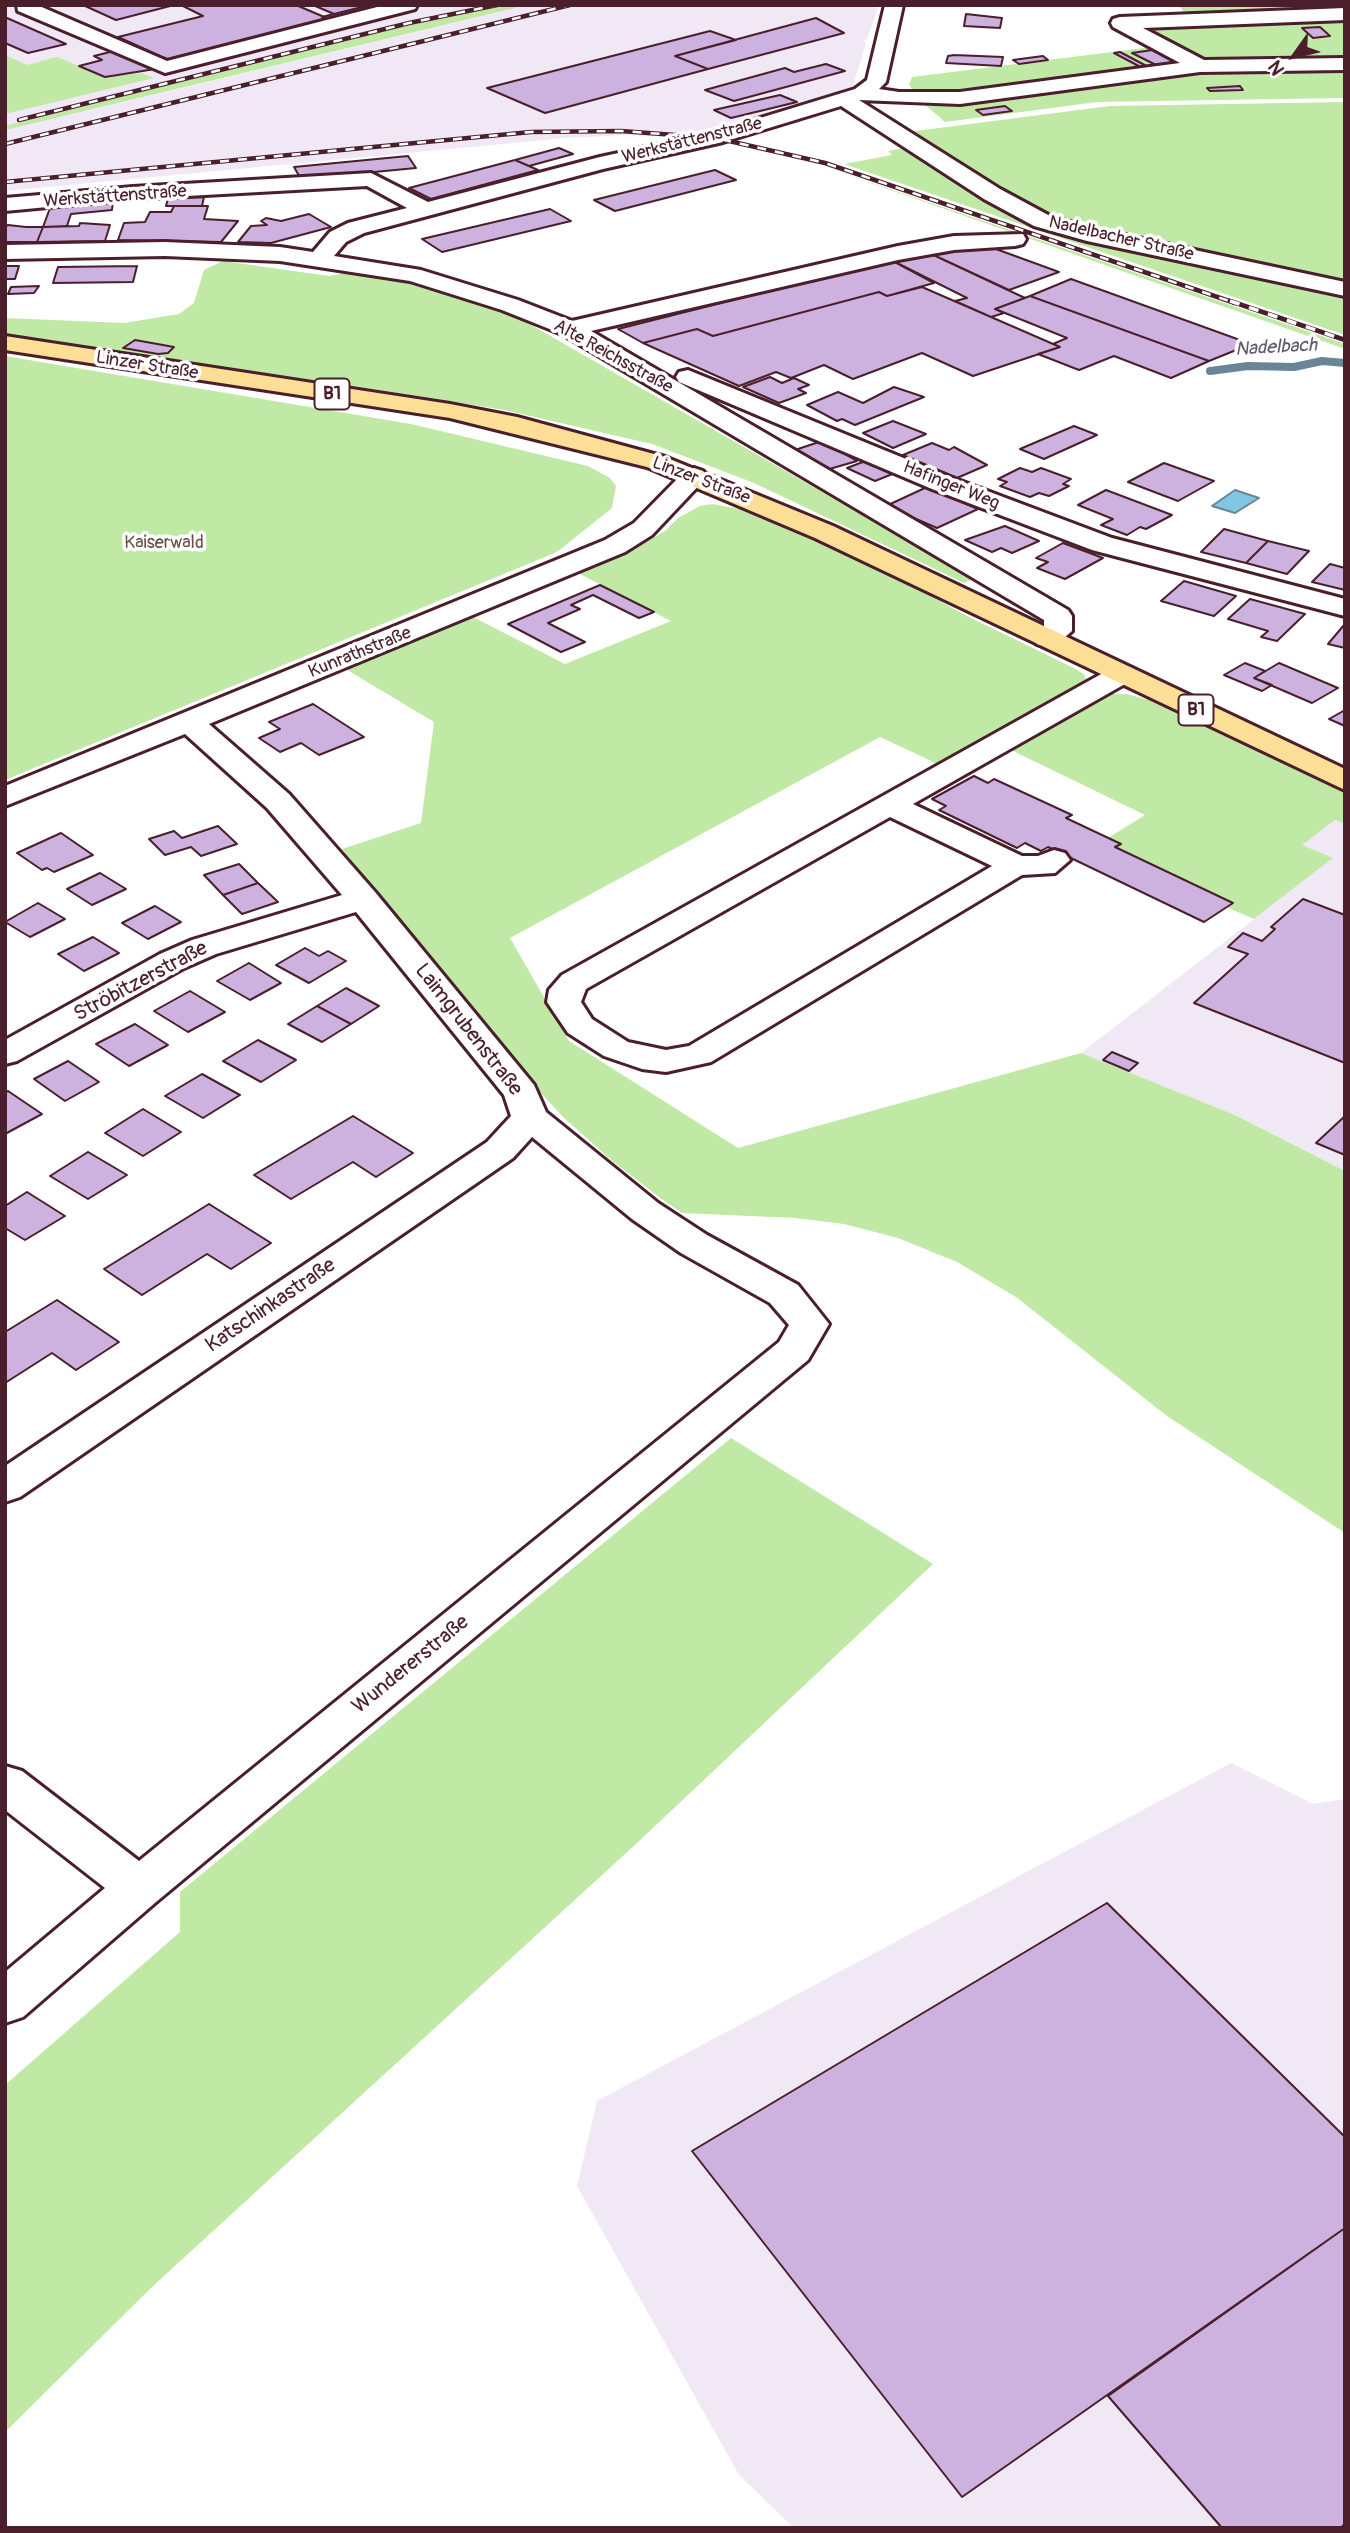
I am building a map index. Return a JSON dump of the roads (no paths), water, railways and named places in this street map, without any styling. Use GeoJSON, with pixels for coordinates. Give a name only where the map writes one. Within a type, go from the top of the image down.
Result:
{"type":"FeatureCollection","features":[{"type":"Feature","properties":{"kind":"main road","name":"Linzer Straße"},"geometry":{"type":"LineString","coordinates":[[5,343],[450,411],[595,444],[694,476],[824,532],[1345,781]]}},
{"type":"Feature","properties":{"kind":"street"},"geometry":{"type":"LineString","coordinates":[[5,12],[29,6],[165,67],[408,5]]}},
{"type":"Feature","properties":{"kind":"street"},"geometry":{"type":"LineString","coordinates":[[865,105],[876,82],[894,5]]}},
{"type":"Feature","properties":{"kind":"street"},"geometry":{"type":"LineString","coordinates":[[1200,66],[1119,23],[1187,12],[1345,14]]}},
{"type":"Feature","properties":{"kind":"street"},"geometry":{"type":"LineString","coordinates":[[865,105],[899,99],[960,98],[1200,66],[1345,64]]}},
{"type":"Feature","properties":{"kind":"street","name":"Werkstättenstraße"},"geometry":{"type":"LineString","coordinates":[[319,259],[338,237],[356,228],[590,166],[865,105]]}},
{"type":"Feature","properties":{"kind":"street","name":"Nadelbacher Straße"},"geometry":{"type":"LineString","coordinates":[[865,105],[992,194],[1042,221],[1087,234],[1345,289]]}},
{"type":"Feature","properties":{"kind":"street","name":"Werkstättenstraße"},"geometry":{"type":"LineString","coordinates":[[5,205],[133,193],[371,179],[426,209]]}},
{"type":"Feature","properties":{"kind":"street"},"geometry":{"type":"LineString","coordinates":[[570,329],[898,253],[954,243],[1015,239]]}},
{"type":"Feature","properties":{"kind":"street","name":"Alte Reichsstraße"},"geometry":{"type":"LineString","coordinates":[[5,252],[165,249],[319,259],[413,275],[461,288],[570,329],[1058,616],[1058,631],[1047,638]]}},
{"type":"Feature","properties":{"kind":"street","name":"Hafinger Weg"},"geometry":{"type":"LineString","coordinates":[[570,329],[941,484],[1101,544],[1345,608]]}},
{"type":"Feature","properties":{"kind":"street"},"geometry":{"type":"LineString","coordinates":[[760,443],[810,427]]}},
{"type":"Feature","properties":{"kind":"street","name":"Kunrathstraße"},"geometry":{"type":"LineString","coordinates":[[5,797],[615,546],[643,529],[694,476]]}},
{"type":"Feature","properties":{"kind":"street"},"geometry":{"type":"LineString","coordinates":[[1016,865],[699,1055],[666,1061],[642,1058],[597,1039],[568,1013],[564,1002],[566,990],[574,982],[1122,674]]}},
{"type":"Feature","properties":{"kind":"street","name":"Laimgrubenstraße"},"geometry":{"type":"LineString","coordinates":[[190,722],[278,801],[363,899],[521,1093],[530,1116],[645,1211],[694,1244],[784,1294],[809,1324]]}},
{"type":"Feature","properties":{"kind":"street"},"geometry":{"type":"LineString","coordinates":[[889,805],[1016,865],[1030,868],[1044,866],[1054,860]]}},
{"type":"Feature","properties":{"kind":"street","name":"Ströbitzerstraße"},"geometry":{"type":"LineString","coordinates":[[5,1054],[172,961],[204,947],[363,899]]}},
{"type":"Feature","properties":{"kind":"street","name":"Katschinkastraße"},"geometry":{"type":"LineString","coordinates":[[5,1487],[500,1150],[530,1116]]}},
{"type":"Feature","properties":{"kind":"street","name":"Wundererstraße"},"geometry":{"type":"LineString","coordinates":[[5,2002],[139,1888],[794,1352],[809,1324]]}},
{"type":"Feature","properties":{"kind":"street"},"geometry":{"type":"LineString","coordinates":[[5,1784],[139,1888]]}},
{"type":"Feature","properties":{"kind":"water"},"geometry":{"type":"Polygon","coordinates":[[[1235,490],[1259,498],[1235,513],[1212,506],[1235,490]]]}},
{"type":"Feature","properties":{"kind":"waterway","name":"Nadelbach"},"geometry":{"type":"LineString","coordinates":[[1210,371],[1248,366],[1294,367],[1322,361],[1345,363]]}},
{"type":"Feature","properties":{"kind":"railway"},"geometry":{"type":"LineString","coordinates":[[19,120],[409,23],[497,5]]}},
{"type":"Feature","properties":{"kind":"railway"},"geometry":{"type":"LineString","coordinates":[[5,144],[570,5]]}},
{"type":"Feature","properties":{"kind":"railway"},"geometry":{"type":"LineString","coordinates":[[5,182],[531,132],[621,131],[716,138],[825,163],[1235,303]]}},
{"type":"Feature","properties":{"kind":"railway"},"geometry":{"type":"LineString","coordinates":[[1230,301],[1345,340]]}},
{"type":"Feature","properties":{"kind":"park label","name":"Kaiserwald"},"geometry":{"type":"Point","coordinates":[164,543]}}]}
